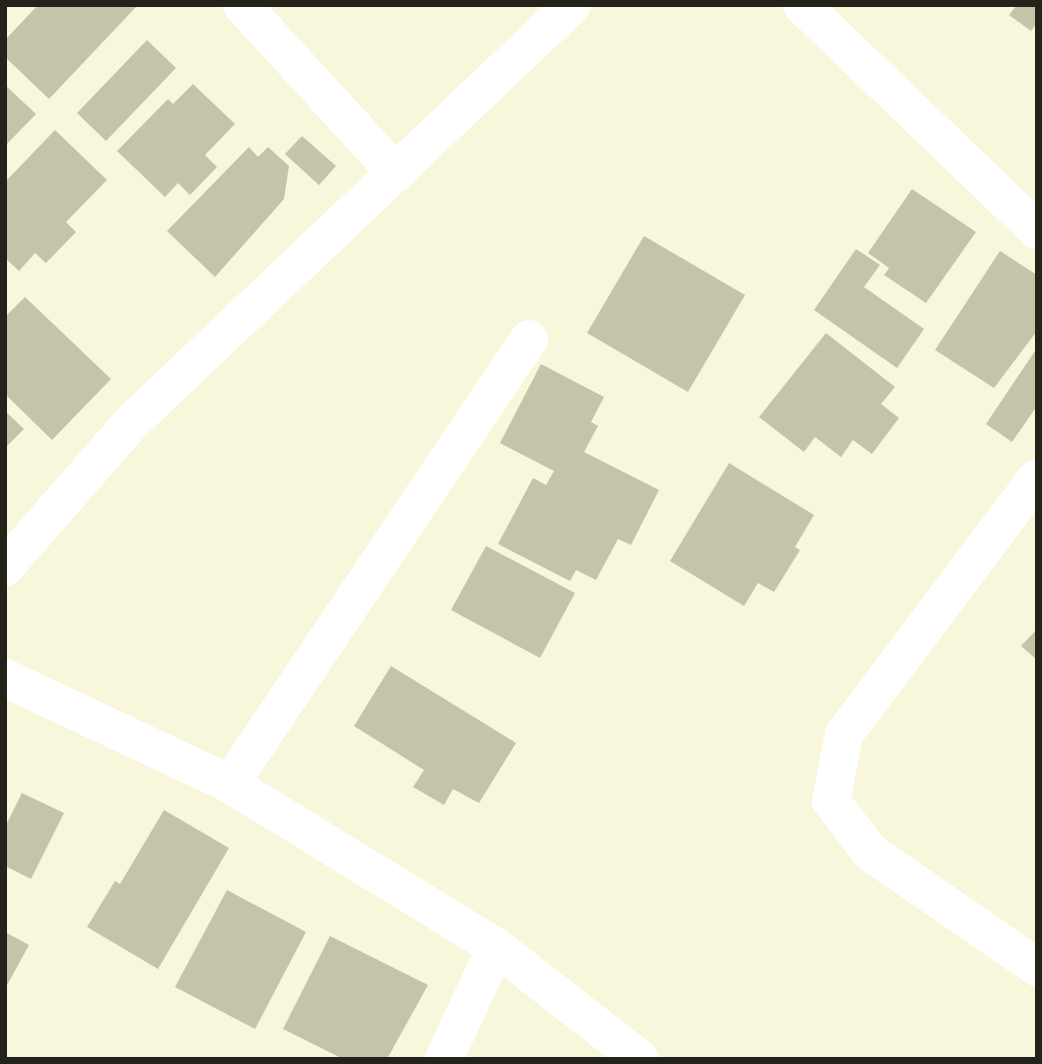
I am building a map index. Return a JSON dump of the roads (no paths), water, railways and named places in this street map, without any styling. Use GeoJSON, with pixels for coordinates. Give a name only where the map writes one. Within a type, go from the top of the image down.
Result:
{"type":"FeatureCollection","features":[{"type":"Feature","properties":{"kind":"street"},"geometry":{"type":"LineString","coordinates":[[242,5],[396,173]]}},
{"type":"Feature","properties":{"kind":"street"},"geometry":{"type":"LineString","coordinates":[[5,567],[133,421],[572,5]]}},
{"type":"Feature","properties":{"kind":"street"},"geometry":{"type":"LineString","coordinates":[[802,5],[1037,230]]}},
{"type":"Feature","properties":{"kind":"street"},"geometry":{"type":"LineString","coordinates":[[230,784],[530,339]]}},
{"type":"Feature","properties":{"kind":"street"},"geometry":{"type":"LineString","coordinates":[[1037,478],[844,734],[831,801],[870,852],[1037,967]]}},
{"type":"Feature","properties":{"kind":"street"},"geometry":{"type":"LineString","coordinates":[[5,678],[230,784],[496,947],[640,1059]]}},
{"type":"Feature","properties":{"kind":"street"},"geometry":{"type":"LineString","coordinates":[[444,1059],[496,947]]}}]}
